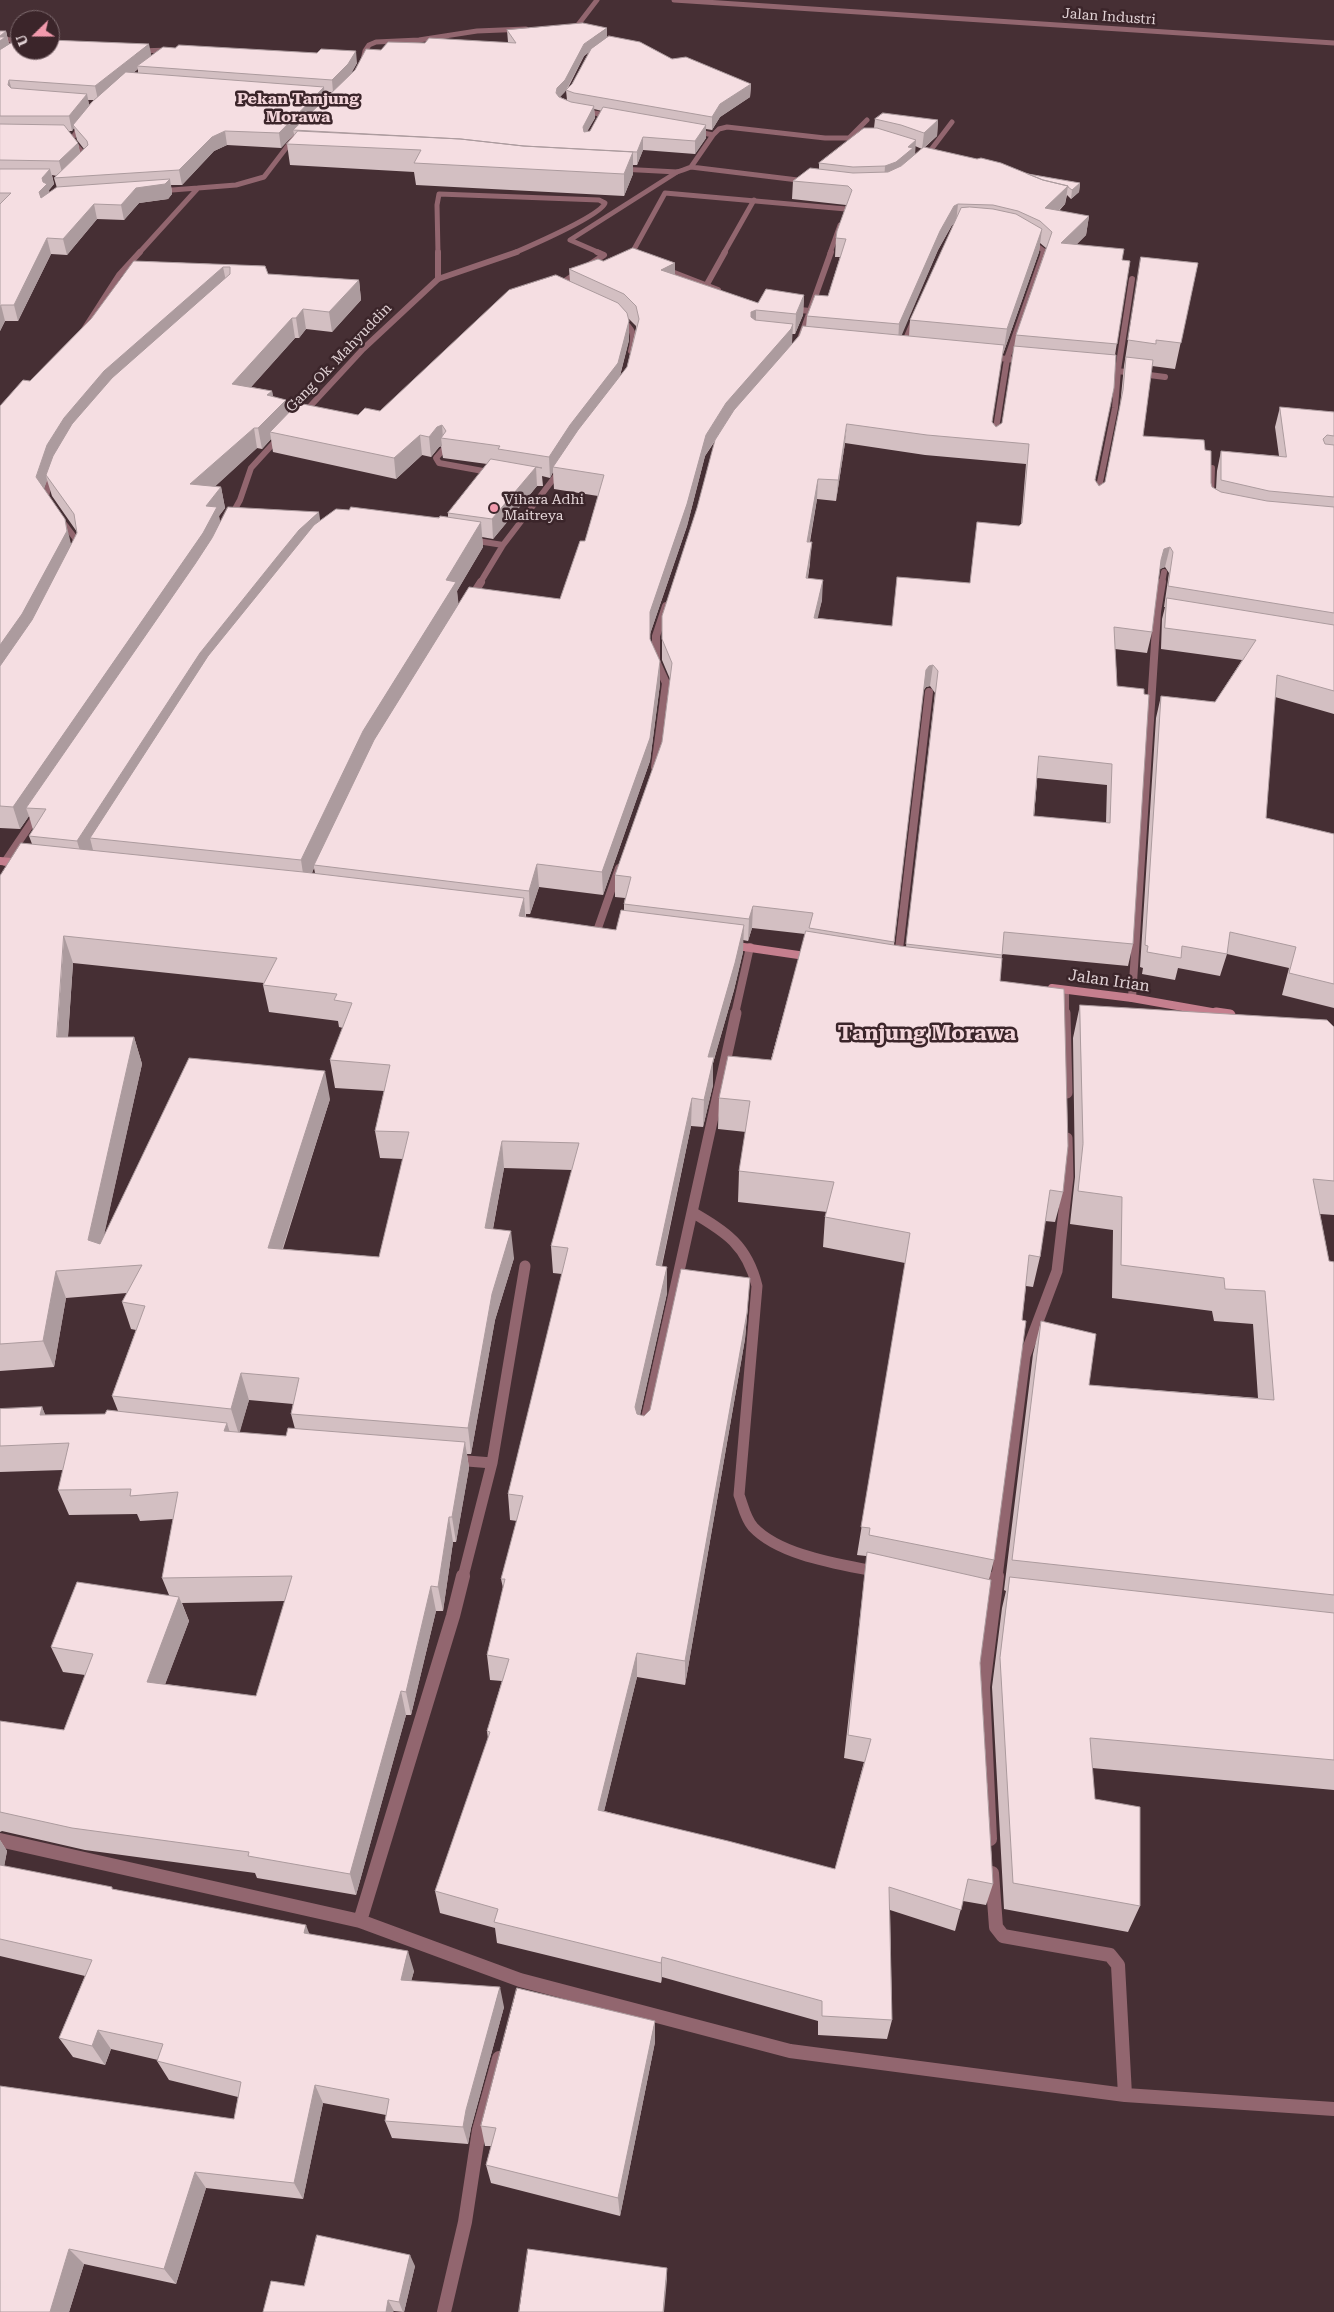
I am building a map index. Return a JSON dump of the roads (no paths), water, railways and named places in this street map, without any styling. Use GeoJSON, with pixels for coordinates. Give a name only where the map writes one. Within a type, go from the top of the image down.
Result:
{"type":"FeatureCollection","features":[{"type":"Feature","properties":{"kind":"main road"},"geometry":{"type":"LineString","coordinates":[[3,861],[32,864]]}},
{"type":"Feature","properties":{"kind":"main road"},"geometry":{"type":"LineString","coordinates":[[722,944],[819,958]]}},
{"type":"Feature","properties":{"kind":"main road","name":"Jalan Irian"},"geometry":{"type":"LineString","coordinates":[[1046,988],[1132,998],[1238,1017]]}},
{"type":"Feature","properties":{"kind":"street"},"geometry":{"type":"LineString","coordinates":[[574,30],[597,0]]}},
{"type":"Feature","properties":{"kind":"street","name":"Jalan Industri"},"geometry":{"type":"LineString","coordinates":[[674,0],[1334,43]]}},
{"type":"Feature","properties":{"kind":"street"},"geometry":{"type":"LineString","coordinates":[[357,73],[362,67],[362,59],[369,45],[376,42],[419,40],[476,31],[532,29]]}},
{"type":"Feature","properties":{"kind":"street"},"geometry":{"type":"LineString","coordinates":[[565,30],[583,31]]}},
{"type":"Feature","properties":{"kind":"street"},"geometry":{"type":"LineString","coordinates":[[135,51],[173,50],[164,55]]}},
{"type":"Feature","properties":{"kind":"street"},"geometry":{"type":"LineString","coordinates":[[352,58],[362,59]]}},
{"type":"Feature","properties":{"kind":"street"},"geometry":{"type":"LineString","coordinates":[[573,110],[621,118]]}},
{"type":"Feature","properties":{"kind":"street"},"geometry":{"type":"LineString","coordinates":[[598,121],[602,114]]}},
{"type":"Feature","properties":{"kind":"street"},"geometry":{"type":"LineString","coordinates":[[79,166],[87,158],[71,140],[90,116]]}},
{"type":"Feature","properties":{"kind":"street"},"geometry":{"type":"LineString","coordinates":[[849,138],[866,120]]}},
{"type":"Feature","properties":{"kind":"street"},"geometry":{"type":"LineString","coordinates":[[919,162],[926,156],[952,122]]}},
{"type":"Feature","properties":{"kind":"street"},"geometry":{"type":"LineString","coordinates":[[691,167],[719,128],[727,127],[825,138],[867,139]]}},
{"type":"Feature","properties":{"kind":"street"},"geometry":{"type":"LineString","coordinates":[[154,192],[241,183],[262,178],[268,175],[285,147],[302,128]]}},
{"type":"Feature","properties":{"kind":"street"},"geometry":{"type":"LineString","coordinates":[[689,130],[713,134]]}},
{"type":"Feature","properties":{"kind":"street"},"geometry":{"type":"LineString","coordinates":[[64,135],[74,135]]}},
{"type":"Feature","properties":{"kind":"street"},"geometry":{"type":"LineString","coordinates":[[285,147],[294,148]]}},
{"type":"Feature","properties":{"kind":"street"},"geometry":{"type":"LineString","coordinates":[[920,154],[935,159]]}},
{"type":"Feature","properties":{"kind":"street"},"geometry":{"type":"LineString","coordinates":[[563,291],[555,287],[604,255],[570,240],[677,172],[691,167],[812,182]]}},
{"type":"Feature","properties":{"kind":"street"},"geometry":{"type":"LineString","coordinates":[[611,168],[677,172]]}},
{"type":"Feature","properties":{"kind":"street"},"geometry":{"type":"LineString","coordinates":[[80,336],[119,275],[198,188]]}},
{"type":"Feature","properties":{"kind":"street"},"geometry":{"type":"LineString","coordinates":[[643,260],[631,254],[665,193],[846,208],[798,343]]}},
{"type":"Feature","properties":{"kind":"street"},"geometry":{"type":"LineString","coordinates":[[439,194],[599,200],[605,204],[602,208],[554,236],[478,268],[438,278],[437,205],[439,194]]}},
{"type":"Feature","properties":{"kind":"street"},"geometry":{"type":"LineString","coordinates":[[706,286],[754,200]]}},
{"type":"Feature","properties":{"kind":"street"},"geometry":{"type":"LineString","coordinates":[[994,442],[1007,359],[1044,251],[1034,242],[1026,239]]}},
{"type":"Feature","properties":{"kind":"street"},"geometry":{"type":"LineString","coordinates":[[652,264],[724,292]]}},
{"type":"Feature","properties":{"kind":"street","name":"Gang Ok. Mahyuddin"},"geometry":{"type":"LineString","coordinates":[[296,420],[363,348],[438,278]]}},
{"type":"Feature","properties":{"kind":"street"},"geometry":{"type":"LineString","coordinates":[[1096,501],[1115,408],[1118,370],[1132,279]]}},
{"type":"Feature","properties":{"kind":"street"},"geometry":{"type":"LineString","coordinates":[[778,308],[810,311]]}},
{"type":"Feature","properties":{"kind":"street"},"geometry":{"type":"LineString","coordinates":[[901,349],[916,314]]}},
{"type":"Feature","properties":{"kind":"street"},"geometry":{"type":"LineString","coordinates":[[614,315],[632,329],[634,340],[629,361]]}},
{"type":"Feature","properties":{"kind":"street"},"geometry":{"type":"LineString","coordinates":[[791,339],[798,343],[809,341]]}},
{"type":"Feature","properties":{"kind":"street"},"geometry":{"type":"LineString","coordinates":[[892,348],[911,350]]}},
{"type":"Feature","properties":{"kind":"street"},"geometry":{"type":"LineString","coordinates":[[978,356],[1035,362]]}},
{"type":"Feature","properties":{"kind":"street"},"geometry":{"type":"LineString","coordinates":[[1090,367],[1165,377]]}},
{"type":"Feature","properties":{"kind":"street","name":"Gang Ok. Mahyuddin"},"geometry":{"type":"LineString","coordinates":[[227,524],[240,500],[251,468],[290,426]]}},
{"type":"Feature","properties":{"kind":"street"},"geometry":{"type":"LineString","coordinates":[[443,450],[436,458],[439,463],[503,474]]}},
{"type":"Feature","properties":{"kind":"street"},"geometry":{"type":"LineString","coordinates":[[467,604],[503,545],[552,484],[566,462]]}},
{"type":"Feature","properties":{"kind":"street"},"geometry":{"type":"LineString","coordinates":[[59,465],[49,482],[46,497],[74,538],[78,553],[75,560]]}},
{"type":"Feature","properties":{"kind":"street"},"geometry":{"type":"LineString","coordinates":[[1212,468],[1211,503],[1217,508]]}},
{"type":"Feature","properties":{"kind":"street"},"geometry":{"type":"LineString","coordinates":[[542,482],[552,484]]}},
{"type":"Feature","properties":{"kind":"street"},"geometry":{"type":"LineString","coordinates":[[466,539],[503,545]]}},
{"type":"Feature","properties":{"kind":"street"},"geometry":{"type":"LineString","coordinates":[[1132,998],[1157,612],[1164,572]]}},
{"type":"Feature","properties":{"kind":"street"},"geometry":{"type":"LineString","coordinates":[[653,771],[656,762],[666,683],[656,661],[656,636],[668,600]]}},
{"type":"Feature","properties":{"kind":"street"},"geometry":{"type":"LineString","coordinates":[[1157,612],[1167,614]]}},
{"type":"Feature","properties":{"kind":"street"},"geometry":{"type":"LineString","coordinates":[[897,971],[929,692]]}},
{"type":"Feature","properties":{"kind":"street"},"geometry":{"type":"LineString","coordinates":[[3,861],[44,804]]}},
{"type":"Feature","properties":{"kind":"street"},"geometry":{"type":"LineString","coordinates":[[598,928],[621,863]]}},
{"type":"Feature","properties":{"kind":"street"},"geometry":{"type":"LineString","coordinates":[[643,1435],[750,947]]}},
{"type":"Feature","properties":{"kind":"street"},"geometry":{"type":"LineString","coordinates":[[1065,990],[1067,1108]]}},
{"type":"Feature","properties":{"kind":"street"},"geometry":{"type":"LineString","coordinates":[[1067,1128],[1068,1177],[1057,1271],[1025,1356],[982,1686],[991,1858],[995,1921],[996,1927],[1003,1936],[1110,1955],[1115,1959],[1120,1973],[1125,2095]]}},
{"type":"Feature","properties":{"kind":"street"},"geometry":{"type":"LineString","coordinates":[[692,1212],[725,1231],[749,1256],[755,1273],[757,1286],[739,1495],[752,1526],[776,1542],[813,1558],[889,1575]]}},
{"type":"Feature","properties":{"kind":"street"},"geometry":{"type":"LineString","coordinates":[[360,1921],[453,1616],[492,1463],[525,1266]]}},
{"type":"Feature","properties":{"kind":"street"},"geometry":{"type":"LineString","coordinates":[[442,1459],[492,1463]]}},
{"type":"Feature","properties":{"kind":"street"},"geometry":{"type":"LineString","coordinates":[[0,1840],[360,1921],[520,1980],[790,2051],[1125,2095],[1334,2109]]}},
{"type":"Feature","properties":{"kind":"street"},"geometry":{"type":"LineString","coordinates":[[515,1999],[520,1980]]}},
{"type":"Feature","properties":{"kind":"street"},"geometry":{"type":"LineString","coordinates":[[444,2312],[465,2222],[479,2130],[502,2046]]}},
{"type":"Feature","properties":{"kind":"place","name":"Vihara Adhi Maitreya"},"geometry":{"type":"Point","coordinates":[494,508]}},
{"type":"Feature","properties":{"kind":"district","name":"Pekan Tanjung Morawa"},"geometry":{"type":"Point","coordinates":[298,108]}},
{"type":"Feature","properties":{"kind":"district","name":"Tanjung Morawa"},"geometry":{"type":"Point","coordinates":[927,1034]}}]}
